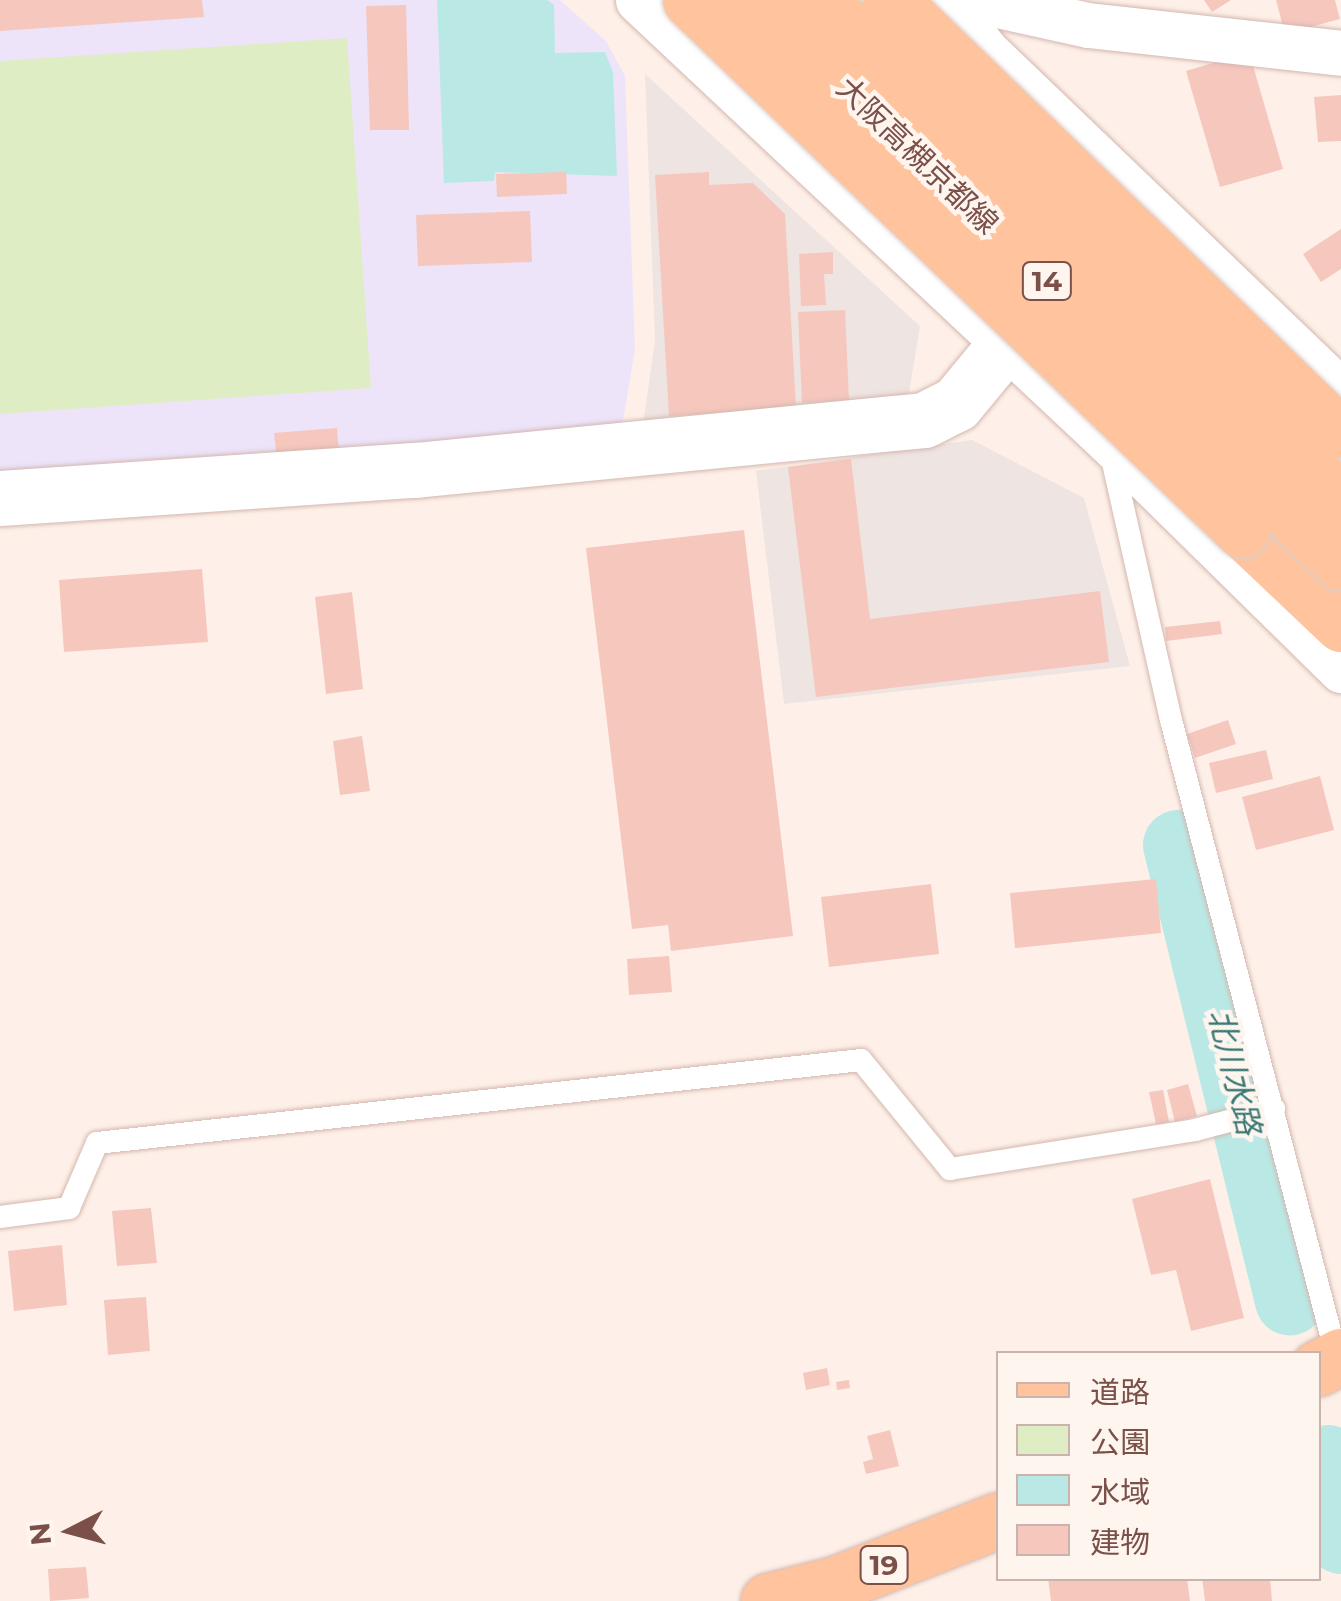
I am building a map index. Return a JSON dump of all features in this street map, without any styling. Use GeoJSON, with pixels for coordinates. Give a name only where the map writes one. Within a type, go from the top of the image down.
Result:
{"type":"FeatureCollection","features":[{"type":"Feature","properties":{"kind":"main road","name":"14"},"geometry":{"type":"LineString","coordinates":[[690,0],[1341,624]]}},
{"type":"Feature","properties":{"kind":"main road","name":"大阪高槻京都線"},"geometry":{"type":"LineString","coordinates":[[754,0],[1341,562]]}},
{"type":"Feature","properties":{"kind":"main road","name":"大阪高槻京都線"},"geometry":{"type":"LineString","coordinates":[[819,0],[1341,500]]}},
{"type":"Feature","properties":{"kind":"main road"},"geometry":{"type":"LineString","coordinates":[[891,0],[1339,419]]}},
{"type":"Feature","properties":{"kind":"main road","name":"19"},"geometry":{"type":"LineString","coordinates":[[768,1601],[835,1584],[996,1521]]}},
{"type":"Feature","properties":{"kind":"street"},"geometry":{"type":"LineString","coordinates":[[638,0],[1108,442],[1341,670]]}},
{"type":"Feature","properties":{"kind":"street"},"geometry":{"type":"LineString","coordinates":[[948,0],[986,51],[1142,204],[1339,419]]}},
{"type":"Feature","properties":{"kind":"street"},"geometry":{"type":"LineString","coordinates":[[975,0],[1088,24],[1341,54]]}},
{"type":"Feature","properties":{"kind":"street"},"geometry":{"type":"LineString","coordinates":[[0,498],[414,470],[924,420],[956,404],[1004,346],[1142,204]]}},
{"type":"Feature","properties":{"kind":"lane"},"geometry":{"type":"LineString","coordinates":[[1108,442],[1170,720],[1266,1111],[1334,1362]]}},
{"type":"Feature","properties":{"kind":"lane"},"geometry":{"type":"LineString","coordinates":[[0,1217],[70,1208],[97,1142],[861,1060],[950,1170],[1220,1124],[1266,1111]]}},
{"type":"Feature","properties":{"kind":"shaded area"},"geometry":{"type":"Polygon","coordinates":[[[0,0],[560,0],[606,41],[625,76],[635,349],[622,427],[0,479],[0,0]]]}},
{"type":"Feature","properties":{"kind":"shaded area"},"geometry":{"type":"Polygon","coordinates":[[[645,74],[920,326],[908,399],[643,425],[655,340],[645,74]]]}},
{"type":"Feature","properties":{"kind":"shaded area"},"geometry":{"type":"Polygon","coordinates":[[[972,440],[1084,498],[1130,666],[784,704],[756,471],[972,440]]]}},
{"type":"Feature","properties":{"kind":"green space"},"geometry":{"type":"Polygon","coordinates":[[[347,38],[371,388],[0,414],[0,61],[347,38]]]}},
{"type":"Feature","properties":{"kind":"water"},"geometry":{"type":"Polygon","coordinates":[[[437,0],[547,0],[554,5],[555,53],[605,52],[613,72],[617,176],[495,172],[494,181],[444,183],[437,0]]]}},
{"type":"Feature","properties":{"kind":"building"},"geometry":{"type":"Polygon","coordinates":[[[0,0],[202,0],[204,17],[0,31],[0,0]]]}},
{"type":"Feature","properties":{"kind":"building"},"geometry":{"type":"Polygon","coordinates":[[[1204,0],[1231,0],[1212,12],[1204,0]]]}},
{"type":"Feature","properties":{"kind":"building"},"geometry":{"type":"Polygon","coordinates":[[[1276,0],[1335,0],[1340,19],[1285,34],[1276,0]]]}},
{"type":"Feature","properties":{"kind":"building"},"geometry":{"type":"Polygon","coordinates":[[[406,5],[409,130],[370,130],[366,6],[406,5]]]}},
{"type":"Feature","properties":{"kind":"building"},"geometry":{"type":"Polygon","coordinates":[[[1249,52],[1283,169],[1220,187],[1186,71],[1249,52]]]}},
{"type":"Feature","properties":{"kind":"building"},"geometry":{"type":"Polygon","coordinates":[[[1341,95],[1341,141],[1318,142],[1314,97],[1341,95]]]}},
{"type":"Feature","properties":{"kind":"building"},"geometry":{"type":"Polygon","coordinates":[[[566,172],[567,194],[497,197],[496,174],[566,172]]]}},
{"type":"Feature","properties":{"kind":"building"},"geometry":{"type":"Polygon","coordinates":[[[709,172],[709,185],[753,183],[785,214],[796,408],[669,416],[655,175],[709,172]]]}},
{"type":"Feature","properties":{"kind":"building"},"geometry":{"type":"Polygon","coordinates":[[[530,211],[532,262],[418,266],[416,215],[530,211]]]}},
{"type":"Feature","properties":{"kind":"building"},"geometry":{"type":"Polygon","coordinates":[[[1341,229],[1341,269],[1321,282],[1303,254],[1341,229]]]}},
{"type":"Feature","properties":{"kind":"building"},"geometry":{"type":"Polygon","coordinates":[[[833,252],[833,274],[824,274],[826,305],[801,306],[799,254],[833,252]]]}},
{"type":"Feature","properties":{"kind":"building"},"geometry":{"type":"Polygon","coordinates":[[[845,310],[849,400],[802,403],[798,312],[845,310]]]}},
{"type":"Feature","properties":{"kind":"building"},"geometry":{"type":"Polygon","coordinates":[[[337,428],[339,455],[277,460],[274,433],[337,428]]]}},
{"type":"Feature","properties":{"kind":"building"},"geometry":{"type":"Polygon","coordinates":[[[851,459],[870,619],[1100,591],[1109,662],[816,697],[788,467],[851,459]]]}},
{"type":"Feature","properties":{"kind":"building"},"geometry":{"type":"Polygon","coordinates":[[[744,530],[793,936],[671,951],[668,925],[632,929],[586,548],[744,530]]]}},
{"type":"Feature","properties":{"kind":"building"},"geometry":{"type":"Polygon","coordinates":[[[202,569],[208,642],[64,652],[59,580],[202,569]]]}},
{"type":"Feature","properties":{"kind":"building"},"geometry":{"type":"Polygon","coordinates":[[[352,592],[363,689],[326,694],[315,597],[352,592]]]}},
{"type":"Feature","properties":{"kind":"building"},"geometry":{"type":"Polygon","coordinates":[[[1220,621],[1222,634],[1166,641],[1165,627],[1220,621]]]}},
{"type":"Feature","properties":{"kind":"building"},"geometry":{"type":"Polygon","coordinates":[[[1228,720],[1236,744],[1195,758],[1187,734],[1228,720]]]}},
{"type":"Feature","properties":{"kind":"building"},"geometry":{"type":"Polygon","coordinates":[[[362,736],[370,791],[340,795],[333,741],[362,736]]]}},
{"type":"Feature","properties":{"kind":"building"},"geometry":{"type":"Polygon","coordinates":[[[1266,750],[1273,779],[1216,793],[1209,763],[1266,750]]]}},
{"type":"Feature","properties":{"kind":"building"},"geometry":{"type":"Polygon","coordinates":[[[1320,776],[1334,830],[1256,850],[1242,797],[1320,776]]]}},
{"type":"Feature","properties":{"kind":"building"},"geometry":{"type":"Polygon","coordinates":[[[1156,879],[1161,933],[1015,948],[1010,893],[1156,879]]]}},
{"type":"Feature","properties":{"kind":"building"},"geometry":{"type":"Polygon","coordinates":[[[931,884],[939,954],[829,967],[821,897],[931,884]]]}},
{"type":"Feature","properties":{"kind":"building"},"geometry":{"type":"Polygon","coordinates":[[[669,956],[672,992],[629,995],[627,959],[669,956]]]}},
{"type":"Feature","properties":{"kind":"building"},"geometry":{"type":"Polygon","coordinates":[[[1188,1084],[1197,1116],[1175,1122],[1167,1090],[1188,1084]]]}},
{"type":"Feature","properties":{"kind":"building"},"geometry":{"type":"Polygon","coordinates":[[[1163,1090],[1169,1122],[1156,1124],[1149,1092],[1163,1090]]]}},
{"type":"Feature","properties":{"kind":"building"},"geometry":{"type":"Polygon","coordinates":[[[1210,1179],[1244,1318],[1191,1331],[1176,1270],[1151,1275],[1132,1199],[1210,1179]]]}},
{"type":"Feature","properties":{"kind":"building"},"geometry":{"type":"Polygon","coordinates":[[[151,1208],[157,1263],[117,1266],[112,1211],[151,1208]]]}},
{"type":"Feature","properties":{"kind":"building"},"geometry":{"type":"Polygon","coordinates":[[[62,1245],[67,1305],[14,1311],[8,1251],[62,1245]]]}},
{"type":"Feature","properties":{"kind":"building"},"geometry":{"type":"Polygon","coordinates":[[[146,1297],[150,1351],[108,1355],[104,1300],[146,1297]]]}},
{"type":"Feature","properties":{"kind":"building"},"geometry":{"type":"Polygon","coordinates":[[[827,1368],[830,1385],[806,1390],[803,1373],[827,1368]]]}},
{"type":"Feature","properties":{"kind":"building"},"geometry":{"type":"Polygon","coordinates":[[[849,1380],[850,1388],[837,1390],[836,1382],[849,1380]]]}},
{"type":"Feature","properties":{"kind":"building"},"geometry":{"type":"Polygon","coordinates":[[[890,1430],[899,1466],[866,1474],[863,1462],[873,1459],[867,1436],[890,1430]]]}},
{"type":"Feature","properties":{"kind":"building"},"geometry":{"type":"Polygon","coordinates":[[[86,1567],[89,1598],[50,1601],[48,1569],[86,1567]]]}},
{"type":"Feature","properties":{"kind":"building"},"geometry":{"type":"Polygon","coordinates":[[[1048,1581],[1187,1581],[1190,1601],[1051,1601],[1048,1581]]]}},
{"type":"Feature","properties":{"kind":"building"},"geometry":{"type":"Polygon","coordinates":[[[1202,1581],[1270,1581],[1272,1601],[1205,1601],[1202,1581]]]}},
{"type":"Feature","properties":{"kind":"waterway","name":"北川水路"},"geometry":{"type":"LineString","coordinates":[[1178,845],[1290,1300]]}},
{"type":"Feature","properties":{"kind":"waterway","name":"北川水路"},"geometry":{"type":"LineString","coordinates":[[1328,1460],[1341,1539]]}}]}
